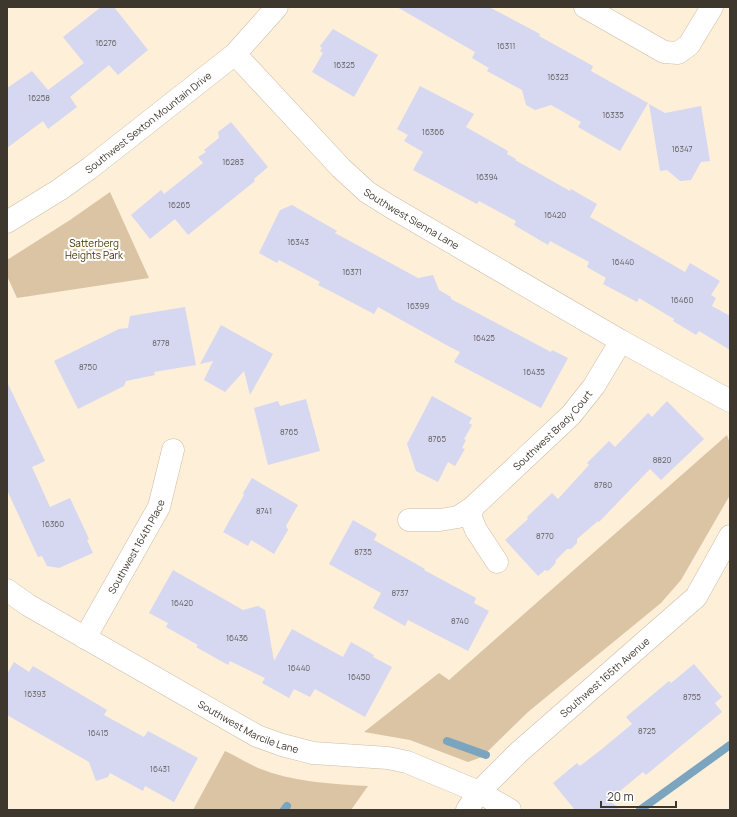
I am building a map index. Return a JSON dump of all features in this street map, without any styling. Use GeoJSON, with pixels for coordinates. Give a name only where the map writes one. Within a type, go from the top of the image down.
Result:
{"type":"FeatureCollection","features":[{"type":"Feature","properties":{"kind":"street","name":"Southwest Sexton Mountain Drive"},"geometry":{"type":"LineString","coordinates":[[7,222],[59,190],[90,168],[235,54],[277,7]]}},
{"type":"Feature","properties":{"kind":"street"},"geometry":{"type":"LineString","coordinates":[[585,7],[664,52],[678,53],[689,46],[712,7]]}},
{"type":"Feature","properties":{"kind":"street","name":"Southwest Sienna Lane"},"geometry":{"type":"LineString","coordinates":[[235,54],[341,168],[367,192],[620,341]]}},
{"type":"Feature","properties":{"kind":"street"},"geometry":{"type":"LineString","coordinates":[[620,341],[730,401]]}},
{"type":"Feature","properties":{"kind":"street","name":"Southwest Brady Court"},"geometry":{"type":"LineString","coordinates":[[409,520],[440,520],[458,517],[472,508],[571,415],[594,386],[620,341]]}},
{"type":"Feature","properties":{"kind":"street","name":"Southwest 164th Place"},"geometry":{"type":"LineString","coordinates":[[85,638],[159,508],[173,450]]}},
{"type":"Feature","properties":{"kind":"street"},"geometry":{"type":"LineString","coordinates":[[472,508],[471,518],[476,530],[498,562]]}},
{"type":"Feature","properties":{"kind":"street","name":"Southwest 165th Avenue"},"geometry":{"type":"LineString","coordinates":[[467,810],[479,792],[518,753],[696,597],[730,536]]}},
{"type":"Feature","properties":{"kind":"street","name":"Southwest Marcile Lane"},"geometry":{"type":"LineString","coordinates":[[7,590],[28,605],[258,736],[276,743],[313,753],[388,758],[407,762],[479,792],[510,810]]}},
{"type":"Feature","properties":{"kind":"green space","name":"Satterberg Heights Park"},"geometry":{"type":"Polygon","coordinates":[[[110,192],[149,278],[17,298],[7,276],[7,260],[70,220],[110,192]]]}},
{"type":"Feature","properties":{"kind":"green space"},"geometry":{"type":"Polygon","coordinates":[[[727,435],[730,444],[730,495],[681,580],[661,603],[528,712],[482,757],[468,762],[410,740],[364,732],[439,673],[449,680],[727,435]]]}},
{"type":"Feature","properties":{"kind":"green space"},"geometry":{"type":"Polygon","coordinates":[[[225,751],[271,773],[326,783],[368,786],[351,810],[193,810],[225,751]]]}},
{"type":"Feature","properties":{"kind":"building"},"geometry":{"type":"Polygon","coordinates":[[[101,7],[114,7],[148,50],[118,75],[109,65],[70,97],[77,107],[48,129],[43,121],[7,148],[7,88],[32,71],[48,90],[84,63],[63,37],[101,7]]]}},
{"type":"Feature","properties":{"kind":"building"},"geometry":{"type":"Polygon","coordinates":[[[397,7],[489,7],[540,34],[539,36],[593,66],[591,71],[648,103],[620,151],[578,127],[581,122],[551,105],[535,110],[526,105],[522,90],[487,71],[489,68],[472,58],[475,52],[397,7]]]}},
{"type":"Feature","properties":{"kind":"building"},"geometry":{"type":"Polygon","coordinates":[[[333,29],[378,55],[354,97],[312,72],[323,53],[320,51],[322,48],[320,46],[333,29]]]}},
{"type":"Feature","properties":{"kind":"building"},"geometry":{"type":"Polygon","coordinates":[[[420,86],[474,114],[466,127],[508,151],[507,154],[516,159],[515,160],[570,191],[571,189],[597,204],[590,217],[685,272],[690,263],[720,281],[711,295],[716,298],[712,306],[730,316],[730,350],[699,331],[696,335],[673,321],[674,319],[639,298],[637,302],[603,284],[606,278],[587,267],[589,262],[550,241],[548,245],[514,225],[516,221],[479,201],[477,204],[413,170],[423,152],[404,141],[408,135],[397,129],[420,86]]]}},
{"type":"Feature","properties":{"kind":"building"},"geometry":{"type":"Polygon","coordinates":[[[649,104],[665,113],[701,106],[710,161],[701,162],[691,180],[680,181],[667,170],[660,171],[649,104]]]}},
{"type":"Feature","properties":{"kind":"building"},"geometry":{"type":"Polygon","coordinates":[[[231,122],[268,167],[254,179],[255,181],[188,235],[175,219],[150,239],[131,215],[161,190],[164,194],[203,163],[198,157],[206,152],[204,150],[219,138],[218,132],[231,122]]]}},
{"type":"Feature","properties":{"kind":"building"},"geometry":{"type":"Polygon","coordinates":[[[292,205],[337,231],[335,233],[418,278],[433,275],[439,290],[451,297],[451,299],[551,352],[552,350],[568,358],[541,408],[454,362],[460,352],[378,307],[374,314],[318,285],[320,282],[279,260],[277,263],[259,253],[280,210],[292,205]]]}},
{"type":"Feature","properties":{"kind":"building"},"geometry":{"type":"Polygon","coordinates":[[[185,307],[196,365],[154,372],[155,375],[126,381],[124,386],[78,409],[54,361],[119,329],[128,328],[130,316],[185,307]]]}},
{"type":"Feature","properties":{"kind":"building"},"geometry":{"type":"Polygon","coordinates":[[[221,325],[273,354],[250,395],[244,371],[225,392],[204,380],[213,361],[200,364],[221,325]]]}},
{"type":"Feature","properties":{"kind":"building"},"geometry":{"type":"Polygon","coordinates":[[[7,382],[45,461],[32,467],[50,507],[70,498],[89,539],[87,540],[93,553],[59,568],[47,566],[42,556],[38,557],[7,490],[7,382]]]}},
{"type":"Feature","properties":{"kind":"building"},"geometry":{"type":"Polygon","coordinates":[[[432,396],[472,418],[469,423],[472,425],[464,439],[466,440],[462,448],[465,449],[455,466],[448,462],[438,482],[416,471],[407,444],[432,396]]]}},
{"type":"Feature","properties":{"kind":"building"},"geometry":{"type":"Polygon","coordinates":[[[306,399],[320,451],[268,465],[254,408],[278,401],[280,406],[306,399]]]}},
{"type":"Feature","properties":{"kind":"building"},"geometry":{"type":"Polygon","coordinates":[[[667,401],[704,439],[661,480],[650,469],[599,522],[598,521],[577,539],[577,543],[571,549],[567,549],[556,560],[555,564],[548,571],[545,570],[538,576],[505,540],[528,519],[527,517],[552,493],[558,499],[589,465],[587,463],[609,441],[615,447],[648,413],[652,417],[667,401]]]}},
{"type":"Feature","properties":{"kind":"building"},"geometry":{"type":"Polygon","coordinates":[[[252,478],[298,505],[286,526],[288,530],[274,554],[251,540],[248,546],[223,532],[252,478]]]}},
{"type":"Feature","properties":{"kind":"building"},"geometry":{"type":"Polygon","coordinates":[[[353,520],[377,534],[374,540],[425,569],[424,570],[476,598],[474,603],[489,611],[468,651],[408,620],[405,626],[373,608],[381,593],[329,564],[353,520]]]}},
{"type":"Feature","properties":{"kind":"building"},"geometry":{"type":"Polygon","coordinates":[[[173,570],[243,610],[258,606],[265,610],[274,661],[292,629],[343,657],[351,642],[374,655],[373,657],[392,667],[365,717],[315,689],[310,697],[294,689],[289,698],[262,683],[265,678],[230,661],[228,665],[196,647],[198,645],[166,627],[168,623],[149,613],[173,570]]]}},
{"type":"Feature","properties":{"kind":"building"},"geometry":{"type":"Polygon","coordinates":[[[14,662],[29,672],[33,666],[107,710],[104,715],[144,737],[148,731],[198,758],[174,802],[145,786],[143,791],[110,773],[108,777],[96,781],[89,762],[7,715],[7,674],[14,662]]]}},
{"type":"Feature","properties":{"kind":"building"},"geometry":{"type":"Polygon","coordinates":[[[694,664],[722,697],[715,703],[722,712],[646,775],[643,772],[609,800],[621,810],[575,810],[553,783],[577,763],[580,766],[632,724],[626,717],[669,681],[671,683],[694,664]]]}},
{"type":"Feature","properties":{"kind":"waterway"},"geometry":{"type":"LineString","coordinates":[[447,741],[486,755]]}},
{"type":"Feature","properties":{"kind":"waterway"},"geometry":{"type":"LineString","coordinates":[[640,810],[730,745]]}},
{"type":"Feature","properties":{"kind":"waterway"},"geometry":{"type":"LineString","coordinates":[[284,810],[287,806]]}}]}
